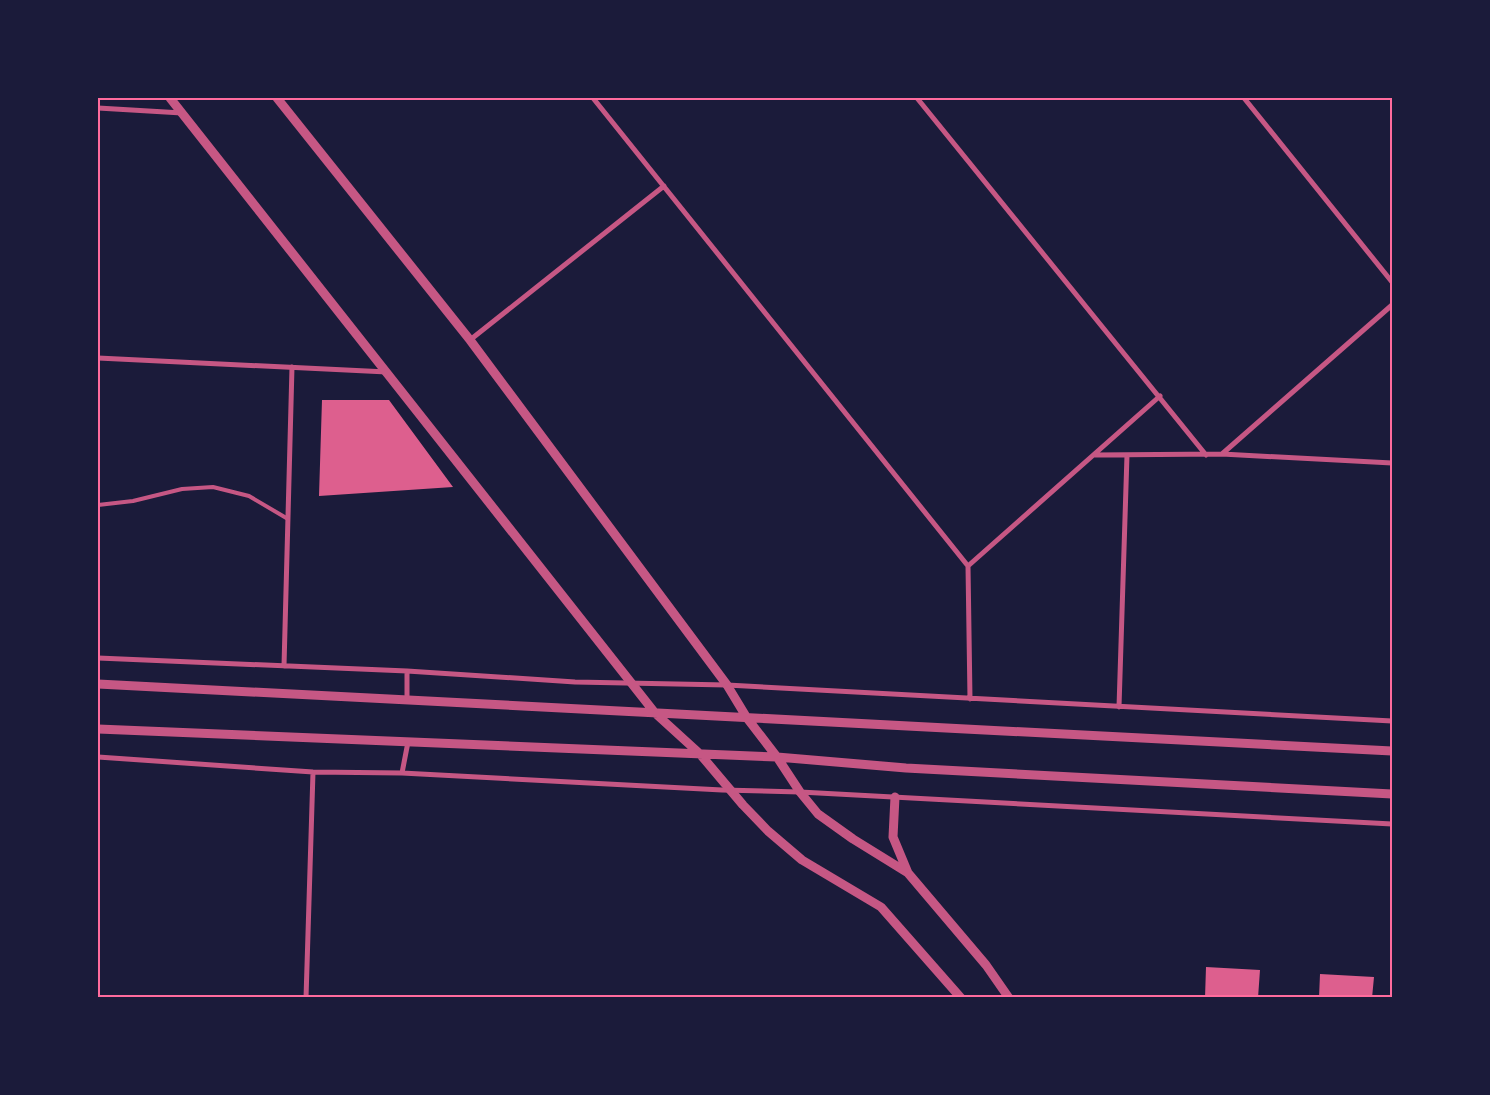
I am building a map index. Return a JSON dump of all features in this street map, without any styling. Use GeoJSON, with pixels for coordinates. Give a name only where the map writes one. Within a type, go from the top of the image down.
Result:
{"type":"FeatureCollection","features":[{"type":"Feature","properties":{"kind":"street"},"geometry":{"type":"LineString","coordinates":[[170,98],[388,372],[655,713],[700,754],[743,806],[768,831],[802,860],[881,907],[961,998]]}},
{"type":"Feature","properties":{"kind":"street"},"geometry":{"type":"LineString","coordinates":[[277,98],[470,340],[727,685],[747,718],[777,757],[800,792],[818,814],[853,839],[908,873],[986,964],[1009,998]]}},
{"type":"Feature","properties":{"kind":"street"},"geometry":{"type":"LineString","coordinates":[[593,98],[968,566],[970,699]]}},
{"type":"Feature","properties":{"kind":"street"},"geometry":{"type":"LineString","coordinates":[[917,98],[1206,455]]}},
{"type":"Feature","properties":{"kind":"street"},"geometry":{"type":"LineString","coordinates":[[1244,98],[1392,282]]}},
{"type":"Feature","properties":{"kind":"street"},"geometry":{"type":"LineString","coordinates":[[98,108],[182,113]]}},
{"type":"Feature","properties":{"kind":"street"},"geometry":{"type":"LineString","coordinates":[[470,340],[664,186]]}},
{"type":"Feature","properties":{"kind":"street"},"geometry":{"type":"LineString","coordinates":[[1222,454],[1392,305]]}},
{"type":"Feature","properties":{"kind":"street"},"geometry":{"type":"LineString","coordinates":[[98,358],[388,372]]}},
{"type":"Feature","properties":{"kind":"street"},"geometry":{"type":"LineString","coordinates":[[284,666],[292,367]]}},
{"type":"Feature","properties":{"kind":"street"},"geometry":{"type":"LineString","coordinates":[[968,566],[1160,396]]}},
{"type":"Feature","properties":{"kind":"street"},"geometry":{"type":"LineString","coordinates":[[1093,455],[1222,454],[1392,463]]}},
{"type":"Feature","properties":{"kind":"street"},"geometry":{"type":"LineString","coordinates":[[1119,707],[1127,455]]}},
{"type":"Feature","properties":{"kind":"street"},"geometry":{"type":"LineString","coordinates":[[98,658],[407,671],[575,682],[727,685],[1392,722]]}},
{"type":"Feature","properties":{"kind":"street"},"geometry":{"type":"LineString","coordinates":[[407,671],[407,700]]}},
{"type":"Feature","properties":{"kind":"street"},"geometry":{"type":"LineString","coordinates":[[98,684],[1392,751]]}},
{"type":"Feature","properties":{"kind":"street"},"geometry":{"type":"LineString","coordinates":[[98,728],[777,757],[906,768],[1392,794]]}},
{"type":"Feature","properties":{"kind":"street"},"geometry":{"type":"LineString","coordinates":[[402,773],[408,742]]}},
{"type":"Feature","properties":{"kind":"street"},"geometry":{"type":"LineString","coordinates":[[98,757],[313,772],[402,773],[800,792],[1392,824]]}},
{"type":"Feature","properties":{"kind":"street"},"geometry":{"type":"LineString","coordinates":[[306,998],[313,772]]}},
{"type":"Feature","properties":{"kind":"street"},"geometry":{"type":"LineString","coordinates":[[895,797],[893,837],[908,873]]}},
{"type":"Feature","properties":{"kind":"lane"},"geometry":{"type":"LineString","coordinates":[[98,505],[133,501],[182,489],[214,487],[249,496],[288,519]]}},
{"type":"Feature","properties":{"kind":"building"},"geometry":{"type":"Polygon","coordinates":[[[322,400],[389,400],[453,487],[319,496],[322,400]]]}},
{"type":"Feature","properties":{"kind":"building"},"geometry":{"type":"Polygon","coordinates":[[[1206,967],[1260,970],[1258,998],[1205,998],[1206,967]]]}},
{"type":"Feature","properties":{"kind":"building"},"geometry":{"type":"Polygon","coordinates":[[[1320,974],[1374,977],[1372,998],[1319,998],[1320,974]]]}}]}
